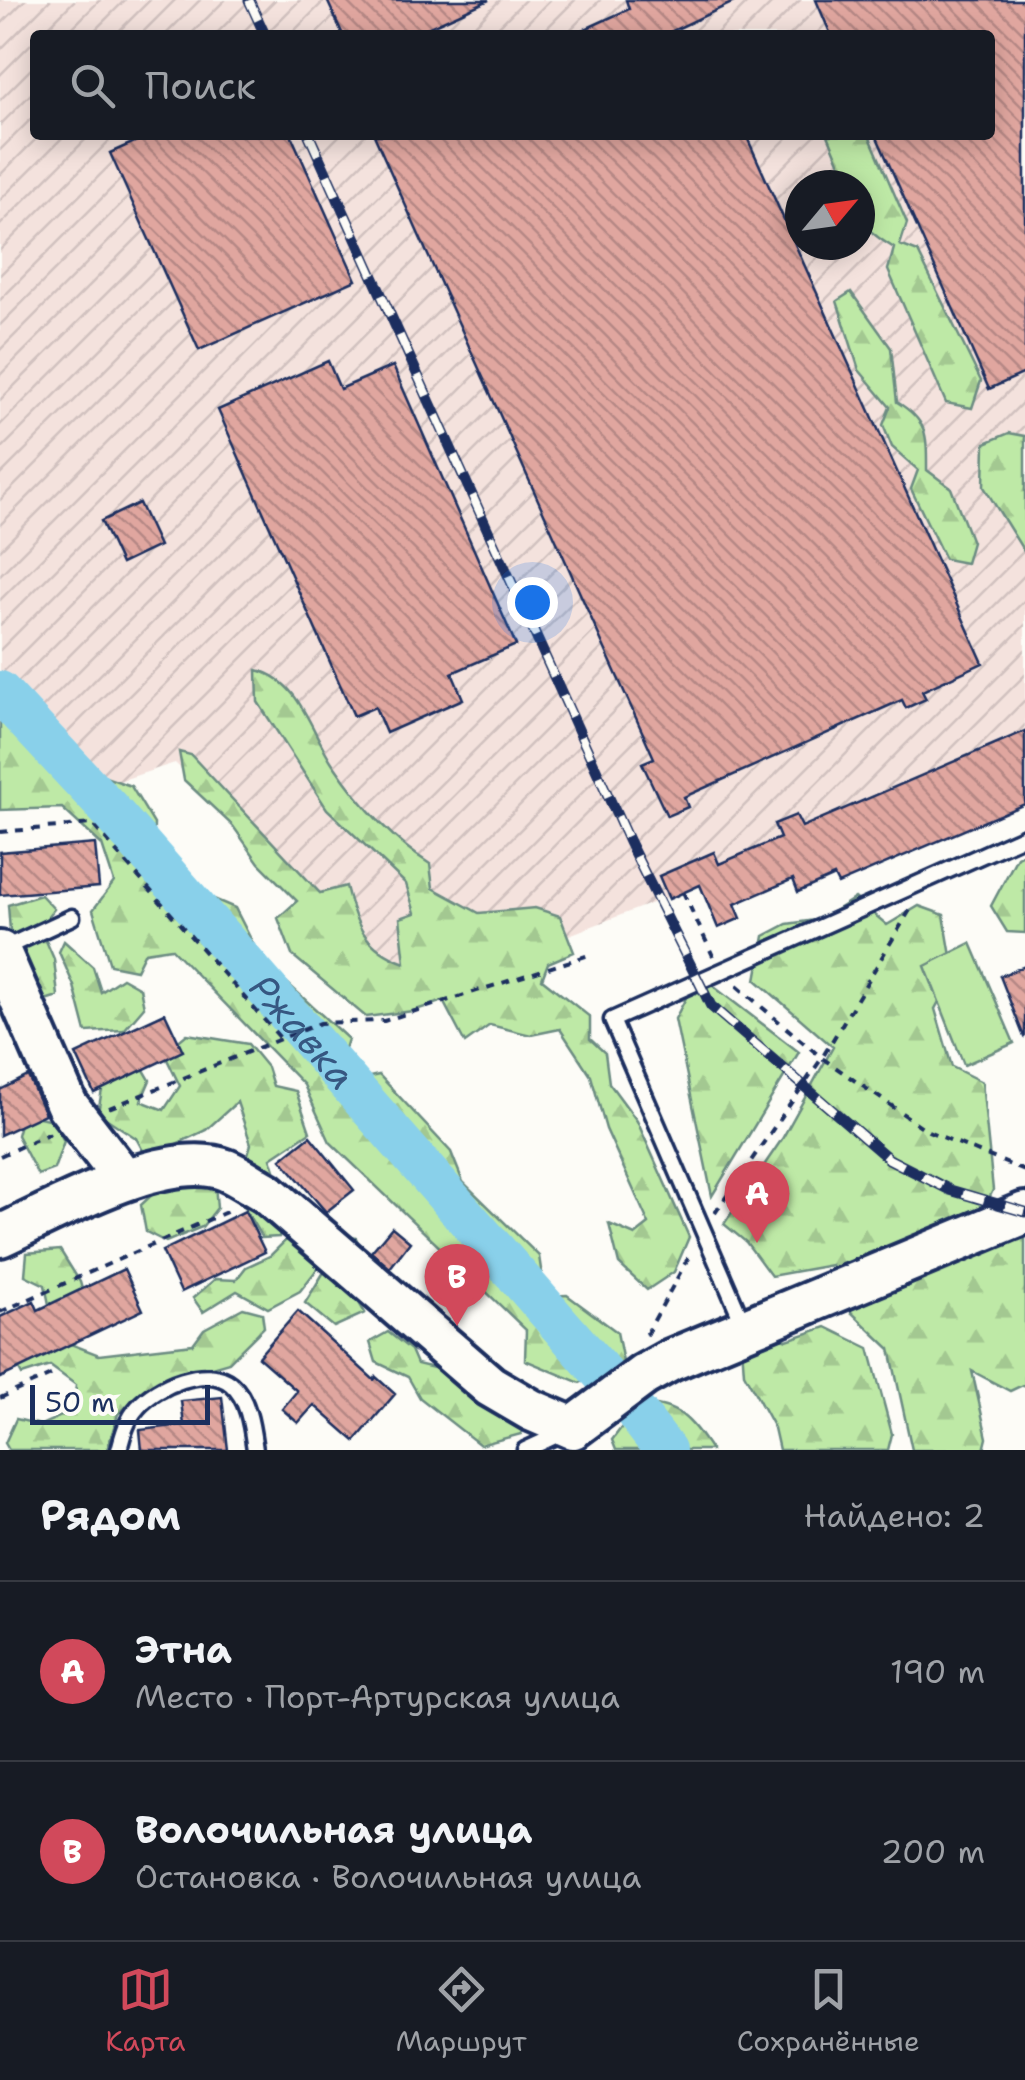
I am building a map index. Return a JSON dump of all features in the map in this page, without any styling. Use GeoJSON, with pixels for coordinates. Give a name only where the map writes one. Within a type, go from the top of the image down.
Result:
{"type":"FeatureCollection","features":[{"type":"Feature","properties":{"kind":"street"},"geometry":{"type":"LineString","coordinates":[[0,951],[66,1105],[124,1179]]}},
{"type":"Feature","properties":{"kind":"street"},"geometry":{"type":"LineString","coordinates":[[0,1236],[124,1179],[188,1166],[224,1169],[267,1193],[490,1386],[574,1439],[644,1374],[671,1360],[1025,1213]]}},
{"type":"Feature","properties":{"kind":"lane"},"geometry":{"type":"LineString","coordinates":[[747,1330],[612,1020],[1025,836]]}},
{"type":"Feature","properties":{"kind":"lane"},"geometry":{"type":"LineString","coordinates":[[0,951],[72,917]]}},
{"type":"Feature","properties":{"kind":"lane"},"geometry":{"type":"LineString","coordinates":[[119,1450],[125,1426],[139,1405],[159,1390],[186,1380],[214,1376],[232,1385],[250,1415],[255,1450]]}},
{"type":"Feature","properties":{"kind":"lane"},"geometry":{"type":"LineString","coordinates":[[525,1450],[574,1439]]}},
{"type":"Feature","properties":{"kind":"path"},"geometry":{"type":"LineString","coordinates":[[0,832],[92,824],[281,1039]]}},
{"type":"Feature","properties":{"kind":"path"},"geometry":{"type":"LineString","coordinates":[[641,1344],[703,1230],[822,1058],[929,879]]}},
{"type":"Feature","properties":{"kind":"path"},"geometry":{"type":"LineString","coordinates":[[683,892],[721,972],[822,1058],[928,1131],[1025,1171]]}},
{"type":"Feature","properties":{"kind":"path"},"geometry":{"type":"LineString","coordinates":[[0,1156],[320,1023],[384,1022],[589,954]]}},
{"type":"Feature","properties":{"kind":"path"},"geometry":{"type":"LineString","coordinates":[[0,1312],[237,1207]]}},
{"type":"Feature","properties":{"kind":"path"},"geometry":{"type":"LineString","coordinates":[[0,1398],[52,1374]]}},
{"type":"Feature","properties":{"kind":"shaded area"},"geometry":{"type":"Polygon","coordinates":[[[0,0],[1025,0],[1025,804],[838,884],[833,876],[798,891],[792,880],[735,904],[741,918],[718,928],[699,885],[411,996],[175,763],[88,791],[0,705],[0,0]]]}},
{"type":"Feature","properties":{"kind":"green space"},"geometry":{"type":"Polygon","coordinates":[[[830,140],[871,140],[907,223],[900,245],[918,252],[981,381],[972,408],[946,403],[888,270],[894,248],[875,235],[875,170],[843,170],[830,140]]]}},
{"type":"Feature","properties":{"kind":"green space"},"geometry":{"type":"Polygon","coordinates":[[[851,292],[891,348],[897,402],[915,416],[924,430],[927,470],[951,488],[972,542],[966,563],[945,559],[911,489],[918,470],[892,447],[883,425],[890,407],[859,370],[837,301],[851,292]]]}},
{"type":"Feature","properties":{"kind":"green space"},"geometry":{"type":"Polygon","coordinates":[[[1009,433],[1025,436],[1025,553],[984,487],[985,443],[1009,433]]]}},
{"type":"Feature","properties":{"kind":"green space"},"geometry":{"type":"Polygon","coordinates":[[[257,670],[272,676],[294,696],[353,792],[389,832],[430,864],[433,888],[479,913],[535,908],[560,916],[574,952],[548,963],[542,979],[590,1017],[590,1039],[605,1053],[609,1083],[637,1121],[689,1237],[674,1272],[647,1290],[619,1264],[609,1224],[635,1235],[649,1224],[606,1129],[591,1076],[560,1029],[531,1035],[490,1025],[465,1043],[443,1001],[413,1011],[366,1017],[292,955],[278,918],[297,901],[259,863],[233,826],[184,780],[179,752],[191,755],[320,893],[346,886],[364,934],[380,950],[405,963],[400,918],[415,913],[406,884],[327,809],[258,702],[257,670]]]}},
{"type":"Feature","properties":{"kind":"green space"},"geometry":{"type":"Polygon","coordinates":[[[0,684],[74,766],[131,786],[154,824],[153,848],[181,885],[235,908],[261,959],[348,1039],[340,1066],[352,1081],[379,1075],[451,1152],[463,1182],[539,1256],[545,1296],[567,1295],[617,1332],[623,1362],[580,1383],[525,1360],[526,1330],[330,1142],[304,1085],[171,948],[145,952],[136,970],[110,965],[93,910],[114,882],[102,845],[62,808],[0,810],[0,684]]]}},
{"type":"Feature","properties":{"kind":"green space"},"geometry":{"type":"Polygon","coordinates":[[[1025,853],[1025,933],[1007,932],[991,906],[1017,857],[1025,853]]]}},
{"type":"Feature","properties":{"kind":"green space"},"geometry":{"type":"Polygon","coordinates":[[[41,895],[54,909],[40,927],[54,959],[58,996],[45,1000],[11,944],[8,905],[41,895]]]}},
{"type":"Feature","properties":{"kind":"green space"},"geometry":{"type":"Polygon","coordinates":[[[855,898],[887,925],[919,906],[944,915],[954,974],[935,1009],[952,1067],[982,1082],[993,1190],[980,1217],[1025,1196],[1025,1384],[1010,1391],[972,1371],[987,1438],[984,1450],[912,1450],[890,1349],[851,1312],[832,1265],[771,1276],[746,1242],[724,1224],[782,1139],[833,1047],[756,980],[764,936],[787,924],[822,919],[855,898]]]}},
{"type":"Feature","properties":{"kind":"green space"},"geometry":{"type":"Polygon","coordinates":[[[64,941],[93,967],[101,992],[122,978],[140,988],[144,1007],[124,1030],[86,1032],[74,986],[59,952],[64,941]]]}},
{"type":"Feature","properties":{"kind":"green space"},"geometry":{"type":"Polygon","coordinates":[[[971,943],[1014,1043],[964,1065],[925,966],[971,943]]]}},
{"type":"Feature","properties":{"kind":"green space"},"geometry":{"type":"Polygon","coordinates":[[[709,983],[799,1052],[712,1196],[675,1019],[689,992],[709,983]]]}},
{"type":"Feature","properties":{"kind":"green space"},"geometry":{"type":"Polygon","coordinates":[[[187,1034],[248,1044],[267,1067],[273,1086],[296,1091],[310,1132],[271,1158],[286,1204],[279,1237],[262,1238],[236,1194],[251,1144],[237,1102],[206,1130],[147,1158],[136,1138],[98,1113],[105,1072],[136,1056],[150,1080],[141,1101],[164,1110],[180,1086],[164,1053],[187,1034]]]}},
{"type":"Feature","properties":{"kind":"green space"},"geometry":{"type":"Polygon","coordinates":[[[23,1113],[52,1120],[64,1141],[54,1169],[38,1175],[17,1135],[23,1113]]]}},
{"type":"Feature","properties":{"kind":"green space"},"geometry":{"type":"Polygon","coordinates":[[[214,1172],[217,1208],[202,1227],[166,1242],[146,1232],[141,1205],[175,1173],[214,1172]]]}},
{"type":"Feature","properties":{"kind":"green space"},"geometry":{"type":"Polygon","coordinates":[[[321,1228],[356,1238],[371,1268],[351,1289],[365,1313],[334,1327],[305,1303],[324,1272],[318,1268],[300,1291],[268,1308],[237,1291],[203,1312],[193,1298],[215,1279],[236,1280],[246,1267],[270,1256],[288,1238],[308,1237],[321,1228]]]}},
{"type":"Feature","properties":{"kind":"green space"},"geometry":{"type":"Polygon","coordinates":[[[60,1250],[80,1282],[86,1303],[52,1319],[45,1285],[25,1275],[27,1253],[60,1250]]]}},
{"type":"Feature","properties":{"kind":"green space"},"geometry":{"type":"Polygon","coordinates":[[[243,1308],[262,1313],[264,1327],[229,1362],[154,1384],[118,1414],[107,1450],[9,1450],[5,1443],[16,1419],[41,1425],[73,1411],[76,1385],[50,1366],[22,1375],[0,1333],[45,1334],[99,1355],[193,1344],[204,1329],[243,1308]]]}},
{"type":"Feature","properties":{"kind":"green space"},"geometry":{"type":"Polygon","coordinates":[[[826,1327],[869,1348],[892,1434],[888,1450],[779,1450],[774,1428],[744,1373],[742,1345],[764,1332],[787,1340],[826,1327]]]}},
{"type":"Feature","properties":{"kind":"green space"},"geometry":{"type":"Polygon","coordinates":[[[388,1332],[411,1350],[417,1364],[438,1369],[452,1382],[483,1366],[532,1403],[521,1434],[480,1445],[420,1398],[408,1377],[376,1362],[370,1342],[388,1332]]]}},
{"type":"Feature","properties":{"kind":"green space"},"geometry":{"type":"Polygon","coordinates":[[[640,1403],[665,1407],[682,1415],[711,1450],[616,1450],[612,1440],[640,1403]]]}},
{"type":"Feature","properties":{"kind":"building"},"geometry":{"type":"Polygon","coordinates":[[[327,0],[489,0],[423,30],[341,30],[327,0]]]}},
{"type":"Feature","properties":{"kind":"building"},"geometry":{"type":"Polygon","coordinates":[[[626,0],[738,0],[675,30],[583,30],[629,9],[626,0]]]}},
{"type":"Feature","properties":{"kind":"building"},"geometry":{"type":"Polygon","coordinates":[[[816,0],[1025,0],[1025,373],[989,389],[878,140],[995,140],[995,30],[829,30],[816,0]]]}},
{"type":"Feature","properties":{"kind":"building"},"geometry":{"type":"Polygon","coordinates":[[[139,140],[293,140],[356,280],[199,350],[110,153],[139,140]]]}},
{"type":"Feature","properties":{"kind":"building"},"geometry":{"type":"Polygon","coordinates":[[[376,140],[748,140],[785,222],[785,260],[802,260],[983,663],[922,691],[926,699],[906,708],[902,700],[684,797],[688,807],[667,816],[642,763],[654,758],[376,140]]]}},
{"type":"Feature","properties":{"kind":"building"},"geometry":{"type":"Polygon","coordinates":[[[328,361],[340,389],[393,366],[516,645],[452,673],[463,699],[386,733],[375,707],[354,716],[218,410],[328,361]]]}},
{"type":"Feature","properties":{"kind":"building"},"geometry":{"type":"Polygon","coordinates":[[[139,503],[159,546],[121,564],[101,521],[139,503]]]}},
{"type":"Feature","properties":{"kind":"building"},"geometry":{"type":"Polygon","coordinates":[[[1025,731],[1025,804],[838,884],[834,876],[798,892],[793,879],[735,904],[741,918],[718,928],[700,885],[669,899],[659,876],[714,852],[719,864],[780,838],[774,824],[796,815],[802,827],[1025,731]]]}},
{"type":"Feature","properties":{"kind":"building"},"geometry":{"type":"Polygon","coordinates":[[[95,844],[99,887],[0,895],[0,852],[95,844]]]}},
{"type":"Feature","properties":{"kind":"building"},"geometry":{"type":"Polygon","coordinates":[[[1025,966],[1025,1036],[1024,1037],[1000,976],[1025,966]]]}},
{"type":"Feature","properties":{"kind":"building"},"geometry":{"type":"Polygon","coordinates":[[[165,1013],[183,1051],[94,1093],[76,1054],[165,1013]]]}},
{"type":"Feature","properties":{"kind":"building"},"geometry":{"type":"Polygon","coordinates":[[[28,1076],[45,1114],[0,1135],[0,1090],[28,1076]]]}},
{"type":"Feature","properties":{"kind":"building"},"geometry":{"type":"Polygon","coordinates":[[[310,1136],[354,1190],[326,1212],[281,1159],[310,1136]]]}},
{"type":"Feature","properties":{"kind":"building"},"geometry":{"type":"Polygon","coordinates":[[[245,1211],[265,1252],[181,1292],[162,1251],[245,1211]]]}},
{"type":"Feature","properties":{"kind":"building"},"geometry":{"type":"Polygon","coordinates":[[[392,1227],[410,1242],[390,1268],[371,1252],[392,1227]]]}},
{"type":"Feature","properties":{"kind":"building"},"geometry":{"type":"Polygon","coordinates":[[[124,1269],[143,1310],[0,1378],[0,1317],[34,1301],[38,1310],[124,1269]]]}},
{"type":"Feature","properties":{"kind":"building"},"geometry":{"type":"Polygon","coordinates":[[[298,1311],[374,1380],[376,1377],[395,1394],[355,1441],[314,1405],[298,1423],[282,1409],[297,1391],[258,1357],[298,1311]]]}},
{"type":"Feature","properties":{"kind":"building"},"geometry":{"type":"Polygon","coordinates":[[[222,1397],[228,1450],[142,1450],[140,1430],[184,1425],[181,1401],[222,1397]]]}},
{"type":"Feature","properties":{"kind":"waterway","name":"Ржавка"},"geometry":{"type":"LineString","coordinates":[[0,692],[109,809],[603,1374]]}},
{"type":"Feature","properties":{"kind":"waterway","name":"Ржавка"},"geometry":{"type":"LineString","coordinates":[[638,1415],[665,1450]]}},
{"type":"Feature","properties":{"kind":"railway"},"geometry":{"type":"LineString","coordinates":[[249,0],[263,30]]}},
{"type":"Feature","properties":{"kind":"railway"},"geometry":{"type":"LineString","coordinates":[[311,140],[629,842],[711,1006],[889,1159],[950,1190],[1025,1212]]}},
{"type":"Feature","properties":{"kind":"place","name":"Этна"},"geometry":{"type":"Point","coordinates":[757,1243]}},
{"type":"Feature","properties":{"kind":"place","name":"Волочильная улица"},"geometry":{"type":"Point","coordinates":[457,1326]}}]}
